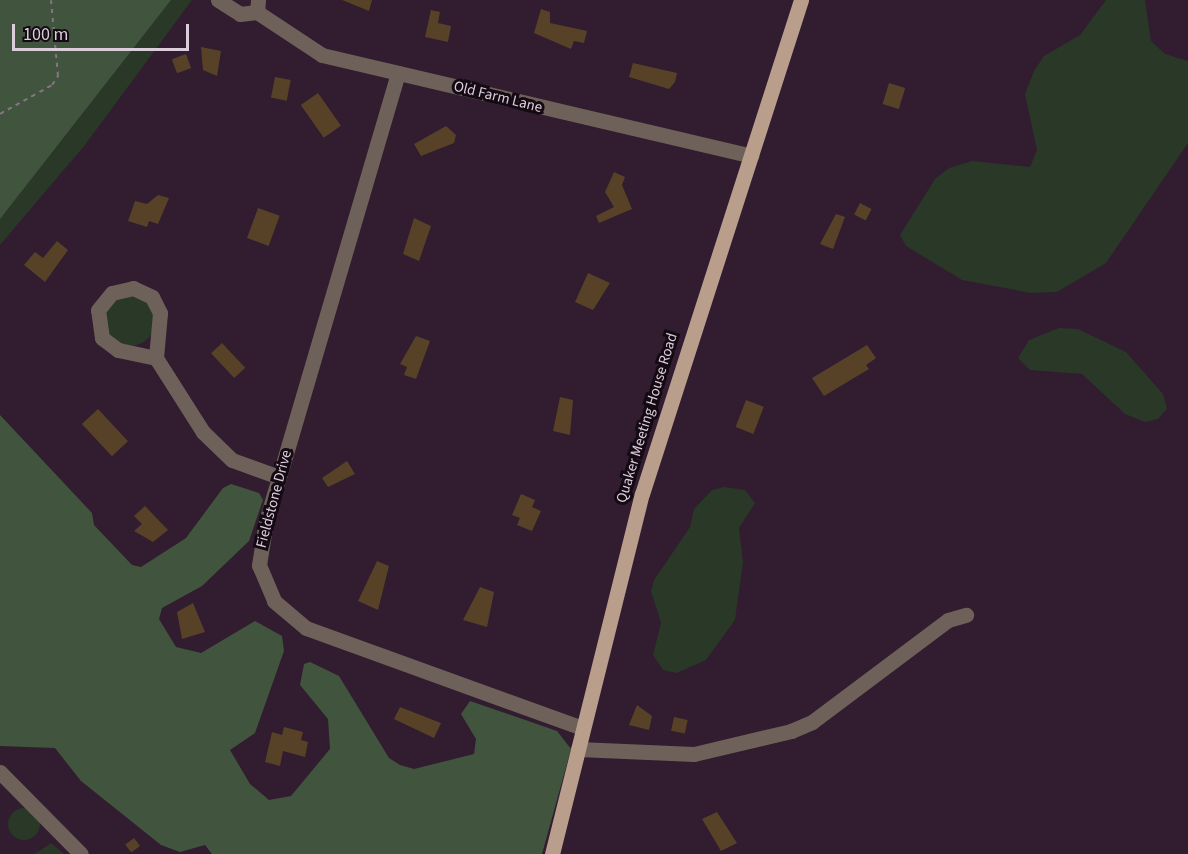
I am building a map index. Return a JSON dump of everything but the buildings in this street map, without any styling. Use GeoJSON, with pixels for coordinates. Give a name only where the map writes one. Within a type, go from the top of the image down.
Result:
{"type":"FeatureCollection","features":[{"type":"Feature","properties":{"kind":"main road","name":"Quaker Meeting House Road"},"geometry":{"type":"LineString","coordinates":[[552,854],[645,484],[801,0]]}},
{"type":"Feature","properties":{"kind":"street"},"geometry":{"type":"LineString","coordinates":[[218,0],[240,14],[258,6]]}},
{"type":"Feature","properties":{"kind":"street","name":"Old Farm Lane"},"geometry":{"type":"LineString","coordinates":[[258,6],[322,55],[751,156]]}},
{"type":"Feature","properties":{"kind":"street","name":"Fieldstone Drive"},"geometry":{"type":"LineString","coordinates":[[398,73],[279,477],[259,565],[265,585],[288,616],[307,628],[583,728]]}},
{"type":"Feature","properties":{"kind":"street"},"geometry":{"type":"LineString","coordinates":[[156,358],[118,350],[102,338],[98,310],[112,293],[138,289],[158,306],[156,358],[217,448],[245,467],[279,477]]}},
{"type":"Feature","properties":{"kind":"street"},"geometry":{"type":"LineString","coordinates":[[578,749],[694,754],[791,731],[812,722],[932,630],[966,615]]}},
{"type":"Feature","properties":{"kind":"street"},"geometry":{"type":"LineString","coordinates":[[0,772],[81,854]]}},
{"type":"Feature","properties":{"kind":"path"},"geometry":{"type":"LineString","coordinates":[[0,114],[52,85],[58,76],[51,0]]}},
{"type":"Feature","properties":{"kind":"green space"},"geometry":{"type":"Polygon","coordinates":[[[0,0],[192,0],[85,145],[0,245],[0,0]]]}},
{"type":"Feature","properties":{"kind":"green space"},"geometry":{"type":"Polygon","coordinates":[[[0,0],[171,0],[0,219],[0,0]]]}},
{"type":"Feature","properties":{"kind":"green space"},"geometry":{"type":"Polygon","coordinates":[[[1106,0],[1145,0],[1151,41],[1165,54],[1188,61],[1188,143],[1106,263],[1057,292],[1031,293],[962,280],[906,246],[900,235],[935,179],[949,168],[972,161],[1030,167],[1037,150],[1025,94],[1034,71],[1044,56],[1080,35],[1106,0]]]}},
{"type":"Feature","properties":{"kind":"green space"},"geometry":{"type":"Polygon","coordinates":[[[130,296],[139,298],[150,307],[155,321],[153,330],[144,341],[130,346],[121,344],[110,335],[105,321],[107,312],[116,301],[130,296]]]}},
{"type":"Feature","properties":{"kind":"green space"},"geometry":{"type":"Polygon","coordinates":[[[1059,328],[1078,329],[1126,352],[1163,394],[1167,409],[1158,419],[1145,422],[1125,414],[1082,374],[1030,370],[1018,358],[1029,340],[1059,328]]]}},
{"type":"Feature","properties":{"kind":"green space"},"geometry":{"type":"Polygon","coordinates":[[[0,415],[92,513],[94,525],[132,565],[141,567],[186,538],[223,488],[231,484],[259,493],[263,500],[249,541],[202,586],[162,608],[159,619],[176,647],[201,653],[255,621],[282,636],[284,651],[255,733],[230,750],[250,784],[269,800],[291,796],[330,749],[328,719],[300,685],[304,664],[310,662],[339,676],[389,758],[400,765],[414,769],[474,754],[476,739],[461,714],[470,701],[557,731],[571,749],[542,854],[212,854],[205,845],[180,852],[161,845],[81,781],[55,748],[0,746],[0,415]]]}},
{"type":"Feature","properties":{"kind":"green space"},"geometry":{"type":"Polygon","coordinates":[[[724,487],[745,490],[755,503],[739,528],[743,562],[735,620],[706,660],[677,673],[663,670],[653,655],[661,623],[651,591],[654,580],[690,527],[694,509],[712,490],[724,487]]]}},
{"type":"Feature","properties":{"kind":"green space"},"geometry":{"type":"Polygon","coordinates":[[[24,808],[35,813],[40,824],[35,835],[24,840],[13,835],[8,824],[13,813],[24,808]]]}},
{"type":"Feature","properties":{"kind":"green space"},"geometry":{"type":"Polygon","coordinates":[[[51,843],[64,854],[33,854],[38,852],[51,843]]]}}]}
